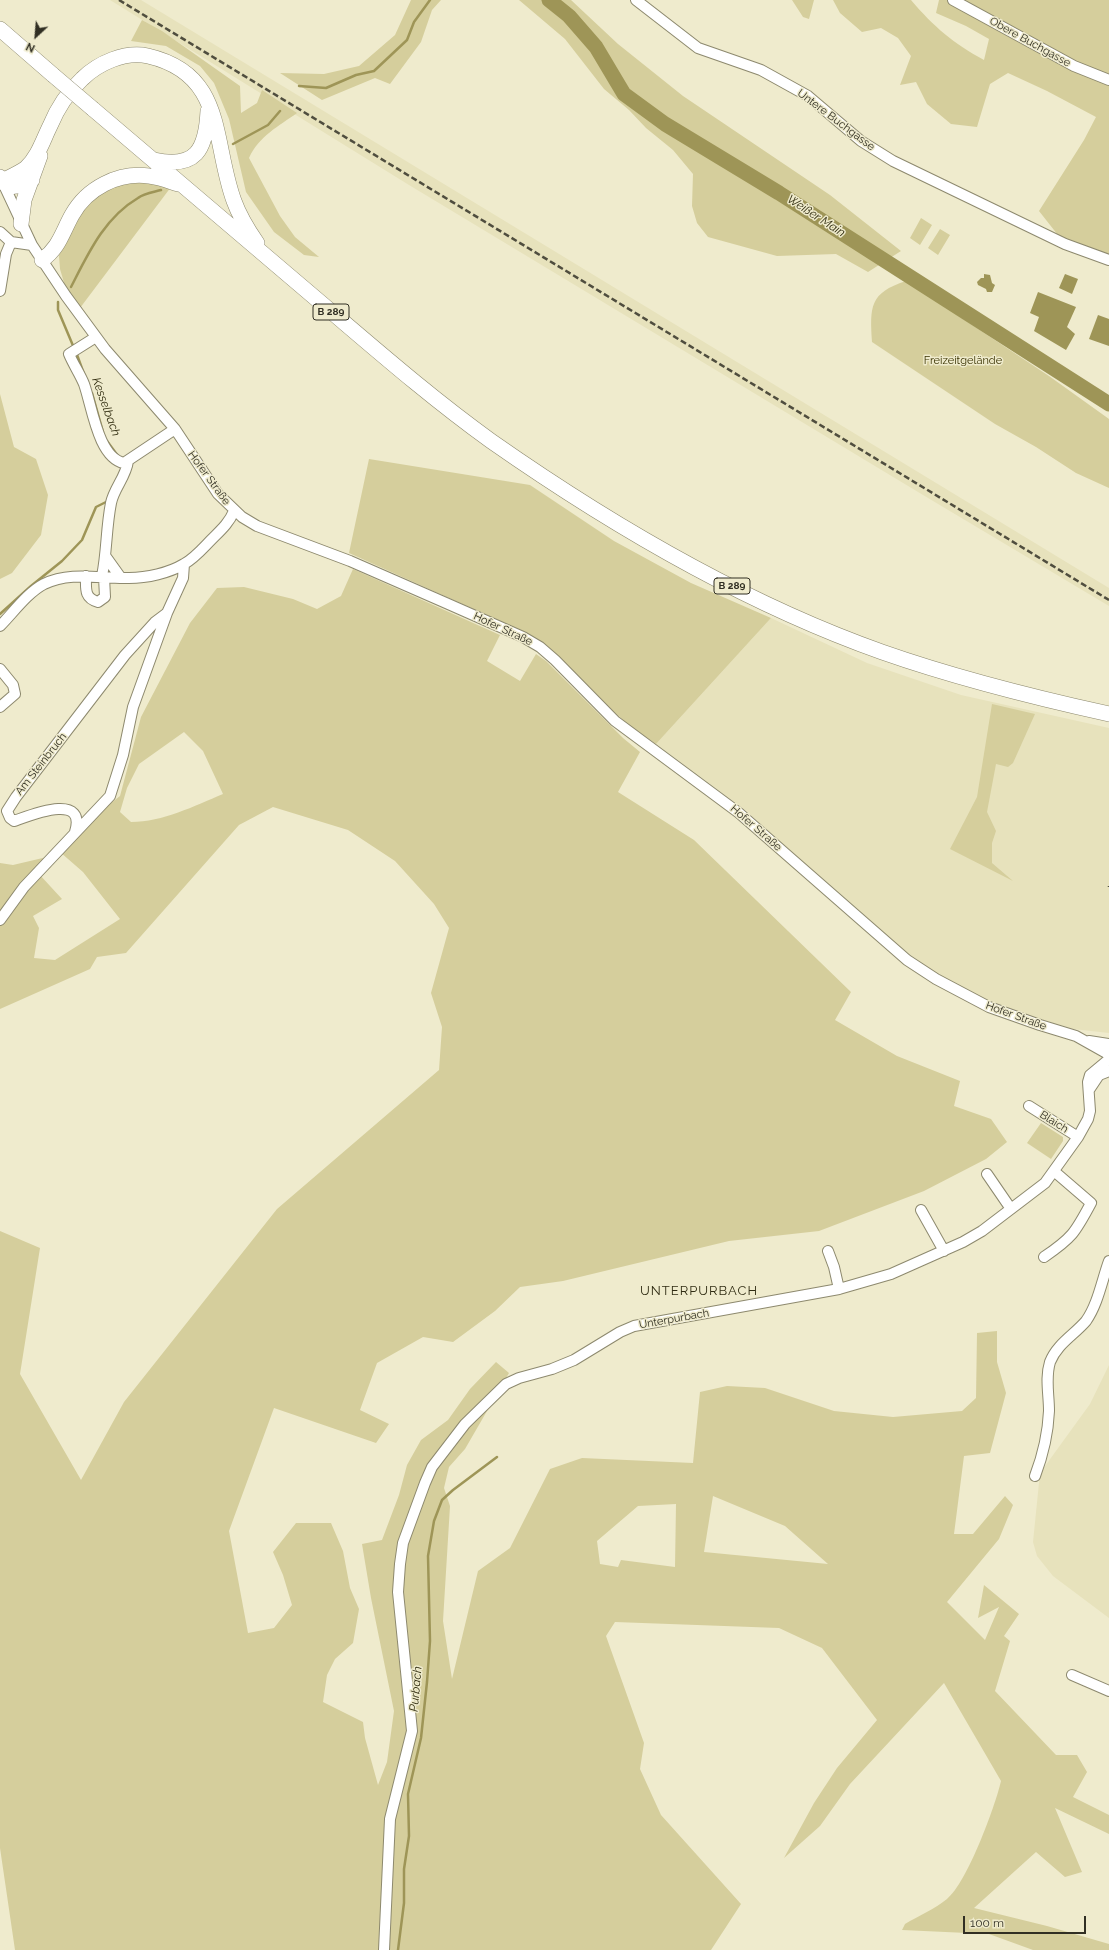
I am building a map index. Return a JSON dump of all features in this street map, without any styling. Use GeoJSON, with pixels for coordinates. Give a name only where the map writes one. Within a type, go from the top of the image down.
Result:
{"type":"FeatureCollection","features":[{"type":"Feature","properties":{"kind":"highway","name":"B 289"},"geometry":{"type":"LineString","coordinates":[[0,29],[397,369],[489,440],[559,486],[669,553],[774,607],[880,651],[938,671],[991,686],[1109,714]]}},
{"type":"Feature","properties":{"kind":"highway"},"geometry":{"type":"LineString","coordinates":[[1,180],[25,168],[33,160],[55,115],[81,79],[95,68],[111,60],[126,56],[142,55],[163,60],[183,70],[195,81],[208,102],[218,130],[225,170],[234,201],[249,231],[265,256]]}},
{"type":"Feature","properties":{"kind":"highway"},"geometry":{"type":"LineString","coordinates":[[154,160],[169,163],[183,162],[195,154],[203,145],[207,133],[208,102]]}},
{"type":"Feature","properties":{"kind":"highway"},"geometry":{"type":"LineString","coordinates":[[21,224],[24,200],[32,180],[44,139]]}},
{"type":"Feature","properties":{"kind":"highway"},"geometry":{"type":"LineString","coordinates":[[42,260],[53,252],[72,214],[83,199],[97,188],[110,181],[134,176],[149,176],[180,184]]}},
{"type":"Feature","properties":{"kind":"highway"},"geometry":{"type":"LineString","coordinates":[[1,180],[14,187],[22,186],[32,180]]}},
{"type":"Feature","properties":{"kind":"street","name":"Untere Buchgasse"},"geometry":{"type":"LineString","coordinates":[[636,0],[698,48],[761,70],[808,96],[861,141],[893,161],[1065,244],[1109,260]]}},
{"type":"Feature","properties":{"kind":"street","name":"Obere Buchgasse"},"geometry":{"type":"LineString","coordinates":[[953,0],[1074,66],[1109,80]]}},
{"type":"Feature","properties":{"kind":"street","name":"Hofer Straße"},"geometry":{"type":"LineString","coordinates":[[1,180],[32,245],[66,296],[96,337],[175,429],[218,494],[234,511],[257,526],[350,561],[518,635],[540,647],[616,721],[739,813],[907,960],[942,983],[989,1007],[1087,1040],[1109,1044]]}},
{"type":"Feature","properties":{"kind":"street"},"geometry":{"type":"LineString","coordinates":[[0,232],[11,242],[32,245]]}},
{"type":"Feature","properties":{"kind":"street"},"geometry":{"type":"LineString","coordinates":[[0,291],[6,254],[11,242]]}},
{"type":"Feature","properties":{"kind":"street"},"geometry":{"type":"LineString","coordinates":[[86,576],[86,593],[90,599],[98,602],[105,598],[103,577],[111,502],[127,470],[123,462],[112,457],[101,441],[84,383],[69,354],[96,337]]}},
{"type":"Feature","properties":{"kind":"street"},"geometry":{"type":"LineString","coordinates":[[123,462],[175,429]]}},
{"type":"Feature","properties":{"kind":"street"},"geometry":{"type":"LineString","coordinates":[[0,626],[44,584],[63,578],[86,576],[121,578],[145,577],[184,564],[194,557],[229,523],[234,511]]}},
{"type":"Feature","properties":{"kind":"street"},"geometry":{"type":"LineString","coordinates":[[106,557],[121,578]]}},
{"type":"Feature","properties":{"kind":"street","name":"Am Steinbruch"},"geometry":{"type":"LineString","coordinates":[[75,832],[110,796],[123,755],[133,707],[167,613],[183,578],[184,564]]}},
{"type":"Feature","properties":{"kind":"street","name":"Am Steinbruch"},"geometry":{"type":"LineString","coordinates":[[75,832],[76,817],[73,812],[62,808],[50,809],[14,821],[10,818],[7,811],[16,797],[125,655],[156,622],[167,613]]}},
{"type":"Feature","properties":{"kind":"street"},"geometry":{"type":"LineString","coordinates":[[0,669],[15,689],[15,694],[0,707]]}},
{"type":"Feature","properties":{"kind":"street"},"geometry":{"type":"LineString","coordinates":[[0,920],[24,887],[75,832]]}},
{"type":"Feature","properties":{"kind":"street","name":"Hofer Straße"},"geometry":{"type":"LineString","coordinates":[[1087,1040],[1108,1057]]}},
{"type":"Feature","properties":{"kind":"street","name":"Blaich"},"geometry":{"type":"LineString","coordinates":[[1029,1106],[1078,1137],[1090,1111],[1088,1090],[1090,1075],[1108,1057]]}},
{"type":"Feature","properties":{"kind":"street"},"geometry":{"type":"LineString","coordinates":[[1088,1090],[1099,1075],[1109,1071]]}},
{"type":"Feature","properties":{"kind":"street","name":"Unterpurbach"},"geometry":{"type":"LineString","coordinates":[[384,1950],[390,1819],[412,1731],[398,1592],[403,1543],[428,1474],[464,1424],[506,1384],[519,1378],[552,1369],[574,1360],[620,1332],[634,1326],[839,1289],[891,1274],[944,1251],[982,1231],[1045,1183],[1078,1137]]}},
{"type":"Feature","properties":{"kind":"street"},"geometry":{"type":"LineString","coordinates":[[1044,1257],[1065,1243],[1074,1234],[1091,1203],[1054,1172]]}},
{"type":"Feature","properties":{"kind":"street"},"geometry":{"type":"LineString","coordinates":[[987,1174],[1011,1209]]}},
{"type":"Feature","properties":{"kind":"street"},"geometry":{"type":"LineString","coordinates":[[921,1210],[944,1251]]}},
{"type":"Feature","properties":{"kind":"street"},"geometry":{"type":"LineString","coordinates":[[828,1251],[834,1267],[839,1289]]}},
{"type":"Feature","properties":{"kind":"street"},"geometry":{"type":"LineString","coordinates":[[1035,1476],[1043,1455],[1047,1436],[1049,1410],[1047,1377],[1051,1362],[1058,1348],[1086,1320],[1093,1307],[1109,1261]]}},
{"type":"Feature","properties":{"kind":"street"},"geometry":{"type":"LineString","coordinates":[[1072,1674],[1109,1691]]}},
{"type":"Feature","properties":{"kind":"shaded area"},"geometry":{"type":"Polygon","coordinates":[[[110,0],[141,0],[1109,588],[1109,606],[409,185],[110,0]]]}},
{"type":"Feature","properties":{"kind":"shaded area"},"geometry":{"type":"Polygon","coordinates":[[[984,274],[990,275],[992,283],[995,285],[992,292],[987,292],[986,289],[978,285],[977,282],[981,278],[984,278],[984,274]]]}},
{"type":"Feature","properties":{"kind":"shaded area"},"geometry":{"type":"Polygon","coordinates":[[[1065,274],[1078,279],[1072,294],[1059,288],[1065,274]]]}},
{"type":"Feature","properties":{"kind":"shaded area"},"geometry":{"type":"Polygon","coordinates":[[[1038,292],[1076,307],[1067,327],[1075,334],[1066,350],[1034,331],[1039,317],[1030,313],[1038,292]]]}},
{"type":"Feature","properties":{"kind":"shaded area"},"geometry":{"type":"Polygon","coordinates":[[[1098,315],[1109,319],[1109,346],[1089,339],[1098,315]]]}},
{"type":"Feature","properties":{"kind":"shaded area"},"geometry":{"type":"Polygon","coordinates":[[[771,618],[867,663],[961,695],[1109,728],[1109,1033],[1073,1029],[1023,1014],[977,996],[936,974],[885,936],[788,852],[748,812],[656,744],[771,618]]]}},
{"type":"Feature","properties":{"kind":"shaded area"},"geometry":{"type":"Polygon","coordinates":[[[1109,1365],[1109,1618],[1053,1576],[1037,1556],[1033,1542],[1040,1473],[1090,1404],[1109,1365]]]}},
{"type":"Feature","properties":{"kind":"green space"},"geometry":{"type":"Polygon","coordinates":[[[411,0],[441,0],[432,10],[421,42],[390,84],[375,78],[322,100],[280,73],[324,74],[359,66],[395,35],[411,0]]]}},
{"type":"Feature","properties":{"kind":"green space"},"geometry":{"type":"Polygon","coordinates":[[[519,0],[571,0],[618,44],[683,96],[830,195],[901,251],[868,272],[836,254],[777,256],[708,237],[697,223],[692,206],[693,174],[673,150],[646,128],[629,110],[604,89],[565,39],[519,0]]]}},
{"type":"Feature","properties":{"kind":"green space"},"geometry":{"type":"Polygon","coordinates":[[[792,0],[814,0],[809,19],[803,17],[792,0]]]}},
{"type":"Feature","properties":{"kind":"green space"},"geometry":{"type":"Polygon","coordinates":[[[833,0],[911,0],[944,34],[984,60],[989,39],[966,26],[936,13],[939,0],[1109,0],[1109,260],[1065,244],[1039,211],[1084,140],[1096,117],[1047,91],[1008,73],[990,84],[977,127],[951,124],[927,104],[916,82],[900,85],[911,56],[898,38],[881,28],[862,32],[840,13],[833,0]]]}},
{"type":"Feature","properties":{"kind":"green space"},"geometry":{"type":"Polygon","coordinates":[[[142,20],[162,31],[240,86],[241,113],[257,103],[262,90],[297,113],[264,138],[253,150],[249,158],[280,216],[295,237],[319,257],[304,255],[274,232],[246,192],[229,119],[214,83],[200,66],[166,46],[131,41],[142,20]]]}},
{"type":"Feature","properties":{"kind":"green space"},"geometry":{"type":"Polygon","coordinates":[[[141,181],[171,187],[80,308],[65,286],[60,269],[59,256],[62,241],[83,205],[120,182],[141,181]]]}},
{"type":"Feature","properties":{"kind":"green space"},"geometry":{"type":"Polygon","coordinates":[[[921,218],[932,225],[920,245],[910,238],[921,218]]]}},
{"type":"Feature","properties":{"kind":"green space"},"geometry":{"type":"Polygon","coordinates":[[[940,229],[950,235],[938,255],[928,248],[940,229]]]}},
{"type":"Feature","properties":{"kind":"green space","name":"Freizeitgelände"},"geometry":{"type":"Polygon","coordinates":[[[906,281],[1049,376],[1109,419],[1109,488],[1076,473],[1036,447],[995,424],[872,342],[871,319],[874,303],[878,296],[885,291],[906,281]]]}},
{"type":"Feature","properties":{"kind":"green space"},"geometry":{"type":"Polygon","coordinates":[[[0,394],[14,447],[36,459],[48,495],[41,535],[12,573],[0,579],[0,394]]]}},
{"type":"Feature","properties":{"kind":"green space"},"geometry":{"type":"Polygon","coordinates":[[[369,459],[530,485],[614,541],[691,583],[771,618],[656,744],[622,719],[549,650],[520,630],[349,553],[369,459]]]}},
{"type":"Feature","properties":{"kind":"green space"},"geometry":{"type":"Polygon","coordinates":[[[353,569],[500,635],[487,661],[520,681],[536,654],[546,661],[623,738],[640,752],[618,792],[694,840],[851,992],[835,1020],[897,1056],[960,1081],[954,1106],[991,1119],[1007,1142],[986,1159],[924,1191],[819,1231],[729,1241],[563,1281],[520,1287],[495,1311],[453,1342],[423,1337],[377,1363],[360,1410],[389,1424],[376,1443],[274,1408],[229,1531],[248,1633],[274,1628],[292,1605],[283,1575],[273,1552],[296,1523],[331,1523],[343,1551],[350,1588],[359,1609],[353,1643],[335,1659],[327,1675],[323,1702],[363,1722],[365,1738],[378,1785],[387,1762],[394,1711],[371,1598],[362,1544],[382,1540],[399,1495],[407,1465],[421,1440],[448,1420],[470,1389],[496,1362],[509,1373],[465,1449],[449,1467],[444,1488],[450,1506],[443,1621],[452,1679],[478,1571],[510,1548],[550,1469],[582,1458],[693,1463],[700,1392],[727,1386],[765,1388],[834,1411],[893,1417],[962,1411],[976,1398],[977,1333],[997,1331],[997,1362],[1006,1393],[990,1453],[964,1456],[954,1534],[973,1534],[1005,1496],[1013,1505],[999,1539],[947,1602],[985,1640],[999,1607],[978,1618],[984,1585],[1019,1614],[1004,1636],[1010,1641],[995,1691],[1056,1755],[1077,1755],[1087,1772],[1073,1797],[1109,1815],[1109,1834],[1055,1808],[1082,1872],[1065,1877],[1036,1852],[974,1908],[1047,1926],[1109,1944],[1109,1950],[1033,1950],[989,1934],[902,1930],[905,1924],[942,1903],[955,1890],[971,1861],[987,1826],[1001,1781],[944,1683],[850,1784],[820,1826],[784,1858],[814,1803],[837,1768],[877,1720],[822,1648],[779,1628],[615,1622],[606,1636],[644,1743],[640,1769],[661,1815],[741,1904],[711,1950],[15,1950],[0,1848],[0,1231],[40,1248],[20,1374],[81,1480],[124,1402],[277,1209],[439,1070],[442,1027],[431,993],[449,928],[434,904],[395,861],[348,830],[273,807],[239,825],[126,953],[97,957],[90,969],[0,1009],[0,863],[13,865],[47,857],[120,796],[141,717],[190,623],[217,588],[244,587],[293,599],[317,609],[341,596],[353,569]],[[184,732],[139,764],[127,788],[120,812],[131,822],[167,816],[223,794],[203,751],[184,732]],[[60,852],[39,874],[62,899],[33,916],[39,928],[34,958],[55,960],[120,919],[83,872],[60,852]],[[713,1496],[704,1552],[828,1564],[785,1526],[713,1496]],[[676,1504],[638,1506],[597,1541],[600,1564],[618,1567],[621,1560],[675,1567],[676,1504]]]}},
{"type":"Feature","properties":{"kind":"green space"},"geometry":{"type":"Polygon","coordinates":[[[992,704],[1035,714],[1013,763],[1008,767],[996,764],[987,812],[996,831],[992,843],[992,863],[1013,881],[950,849],[977,797],[992,704]]]}},
{"type":"Feature","properties":{"kind":"green space"},"geometry":{"type":"Polygon","coordinates":[[[1041,1123],[1063,1137],[1063,1141],[1051,1159],[1027,1143],[1041,1123]]]}},
{"type":"Feature","properties":{"kind":"waterway","name":"Kesselbach"},"geometry":{"type":"LineString","coordinates":[[299,86],[326,88],[356,75],[374,71],[407,40],[414,22],[430,0]]}},
{"type":"Feature","properties":{"kind":"waterway","name":"Weißer Main"},"geometry":{"type":"LineString","coordinates":[[549,0],[569,16],[596,47],[624,94],[665,124],[779,193],[1109,404]]}},
{"type":"Feature","properties":{"kind":"waterway","name":"Kesselbach"},"geometry":{"type":"LineString","coordinates":[[233,144],[268,125],[280,111]]}},
{"type":"Feature","properties":{"kind":"waterway","name":"Kesselbach"},"geometry":{"type":"LineString","coordinates":[[71,287],[106,226],[126,206],[140,196],[161,190]]}},
{"type":"Feature","properties":{"kind":"waterway","name":"Kesselbach"},"geometry":{"type":"LineString","coordinates":[[58,302],[58,310],[74,348]]}},
{"type":"Feature","properties":{"kind":"waterway","name":"Kesselbach"},"geometry":{"type":"LineString","coordinates":[[76,352],[84,374]]}},
{"type":"Feature","properties":{"kind":"waterway","name":"Kesselbach"},"geometry":{"type":"LineString","coordinates":[[92,393],[103,432]]}},
{"type":"Feature","properties":{"kind":"waterway","name":"Kesselbach"},"geometry":{"type":"LineString","coordinates":[[107,441],[118,456]]}},
{"type":"Feature","properties":{"kind":"waterway","name":"Kesselbach"},"geometry":{"type":"LineString","coordinates":[[0,614],[62,561],[82,540],[96,507],[108,501]]}},
{"type":"Feature","properties":{"kind":"waterway","name":"Purbach"},"geometry":{"type":"LineString","coordinates":[[398,1950],[404,1903],[404,1869],[409,1836],[408,1794],[421,1738],[427,1682],[430,1641],[428,1556],[434,1521],[442,1500],[497,1457]]}},
{"type":"Feature","properties":{"kind":"railway"},"geometry":{"type":"LineString","coordinates":[[119,0],[1109,600]]}},
{"type":"Feature","properties":{"kind":"district","name":"UNTERPURBACH"},"geometry":{"type":"Point","coordinates":[699,1291]}}]}
